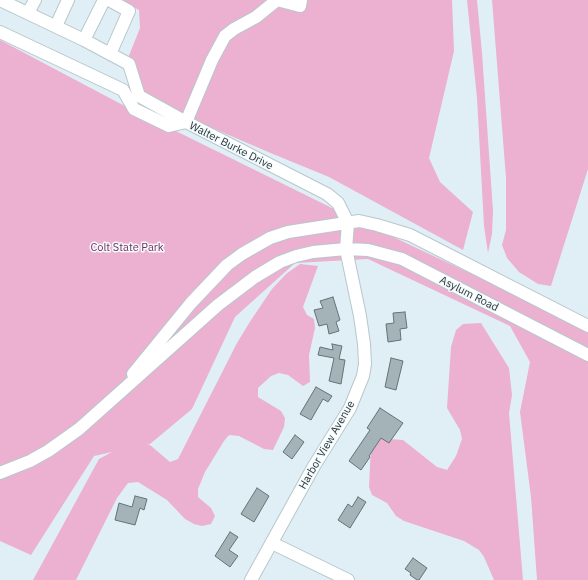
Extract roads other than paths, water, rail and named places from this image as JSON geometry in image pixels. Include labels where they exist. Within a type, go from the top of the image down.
[{"type":"street","points":[[1,0],[56,26],[129,64],[139,96],[186,122],[212,60],[226,36],[234,29],[256,17],[277,0],[300,6],[301,0]]},
{"type":"street","points":[[28,14],[35,0]]},
{"type":"street","points":[[56,26],[68,0]]},
{"type":"street","points":[[84,40],[104,0]]},
{"type":"street","points":[[109,0],[129,11],[110,54]]},
{"type":"street","name":"Walter Burke Drive","points":[[0,32],[123,90],[134,109],[169,126],[186,122],[328,194],[338,203],[348,223]]},
{"type":"street","points":[[104,406],[126,382],[190,303],[227,265],[242,254],[270,238],[288,232],[359,222],[377,225],[410,236],[588,326]]},
{"type":"street","name":"Harbor View Avenue","points":[[251,580],[311,472],[350,408],[363,376],[365,364],[364,344],[360,316],[346,249],[348,223]]},
{"type":"street","points":[[0,473],[30,460],[56,446],[79,429],[218,305],[255,277],[280,262],[296,256],[321,251],[346,249]]},
{"type":"street","name":"Asylum Road","points":[[346,249],[373,251],[402,260],[588,355]]},
{"type":"street","points":[[272,543],[348,580]]},
{"type":"park label","name":"Colt State Park","points":[[127,248]]}]
